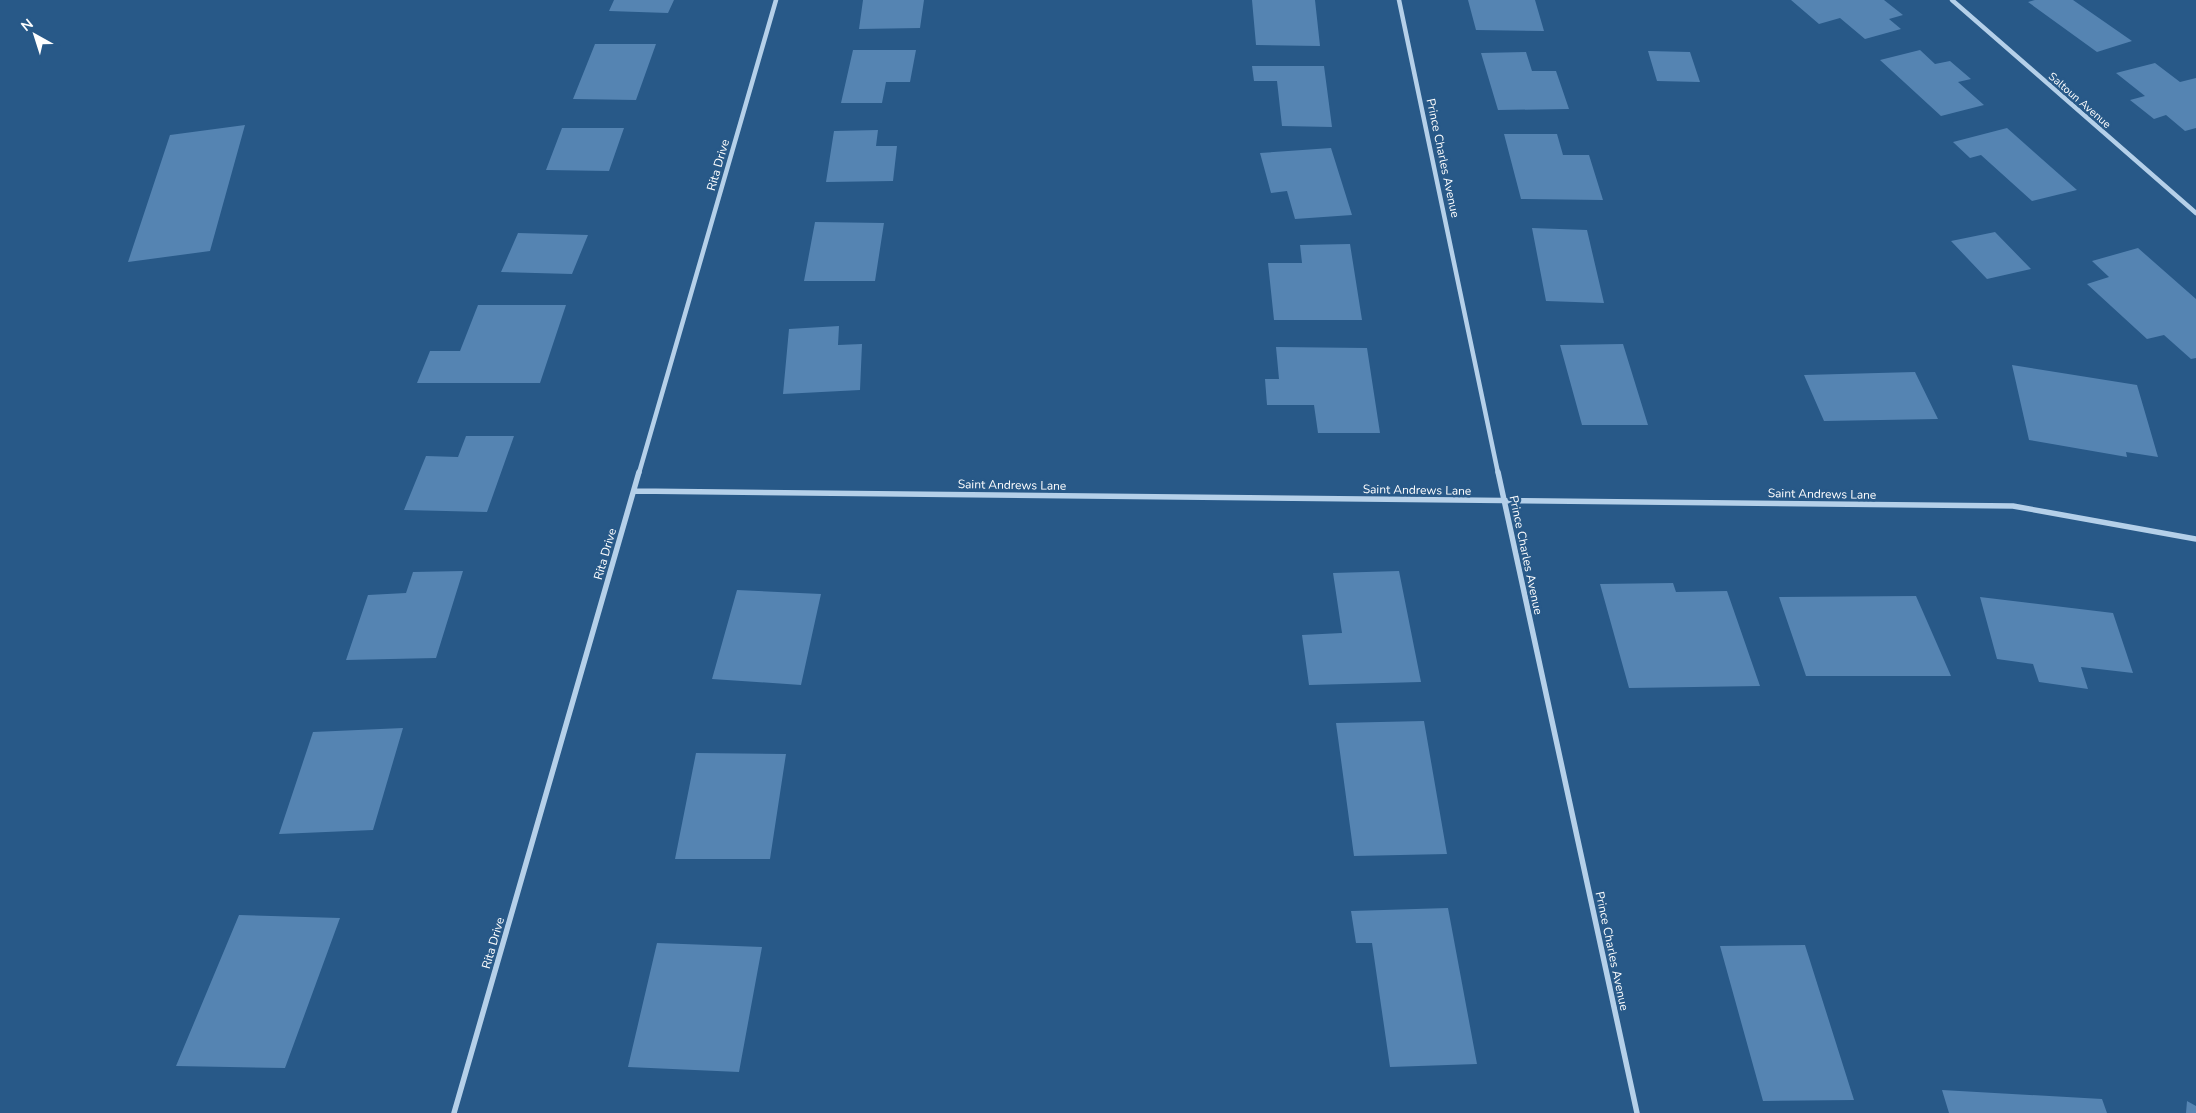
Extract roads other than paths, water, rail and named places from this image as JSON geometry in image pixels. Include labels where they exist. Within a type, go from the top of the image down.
[{"type":"street","name":"Rita Drive","points":[[454,1113],[776,0]]},
{"type":"street","name":"Prince Charles Avenue","points":[[1399,0],[1504,500],[1637,1113]]},
{"type":"street","name":"Saltoun Avenue","points":[[1952,0],[2196,213]]},
{"type":"street","name":"Saint Andrews Lane","points":[[634,491],[2013,506],[2196,539]]}]
